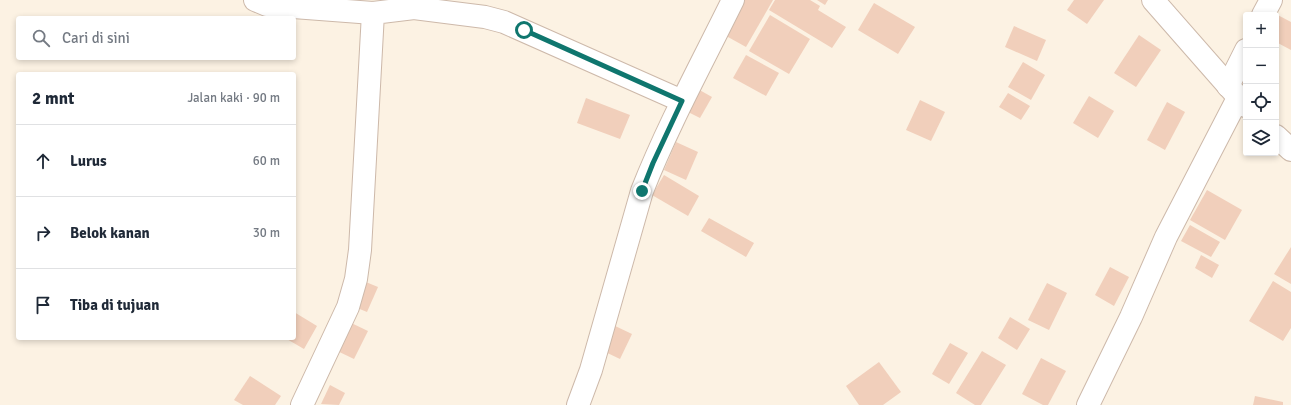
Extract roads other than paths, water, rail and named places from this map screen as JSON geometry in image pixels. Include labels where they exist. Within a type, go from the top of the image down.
[{"type":"street","points":[[255,0],[267,4],[373,13],[414,8],[485,17],[504,22],[682,101]]},
{"type":"street","points":[[578,405],[591,370],[642,191],[653,163],[682,101],[733,0]]},
{"type":"street","points":[[1153,0],[1237,97]]},
{"type":"street","points":[[1265,12],[1271,0]]},
{"type":"street","points":[[302,405],[348,307],[356,279],[360,250],[373,13]]},
{"type":"street","points":[[1088,405],[1131,317],[1166,238],[1237,97],[1243,66]]},
{"type":"street","points":[[1279,139],[1291,150]]}]
